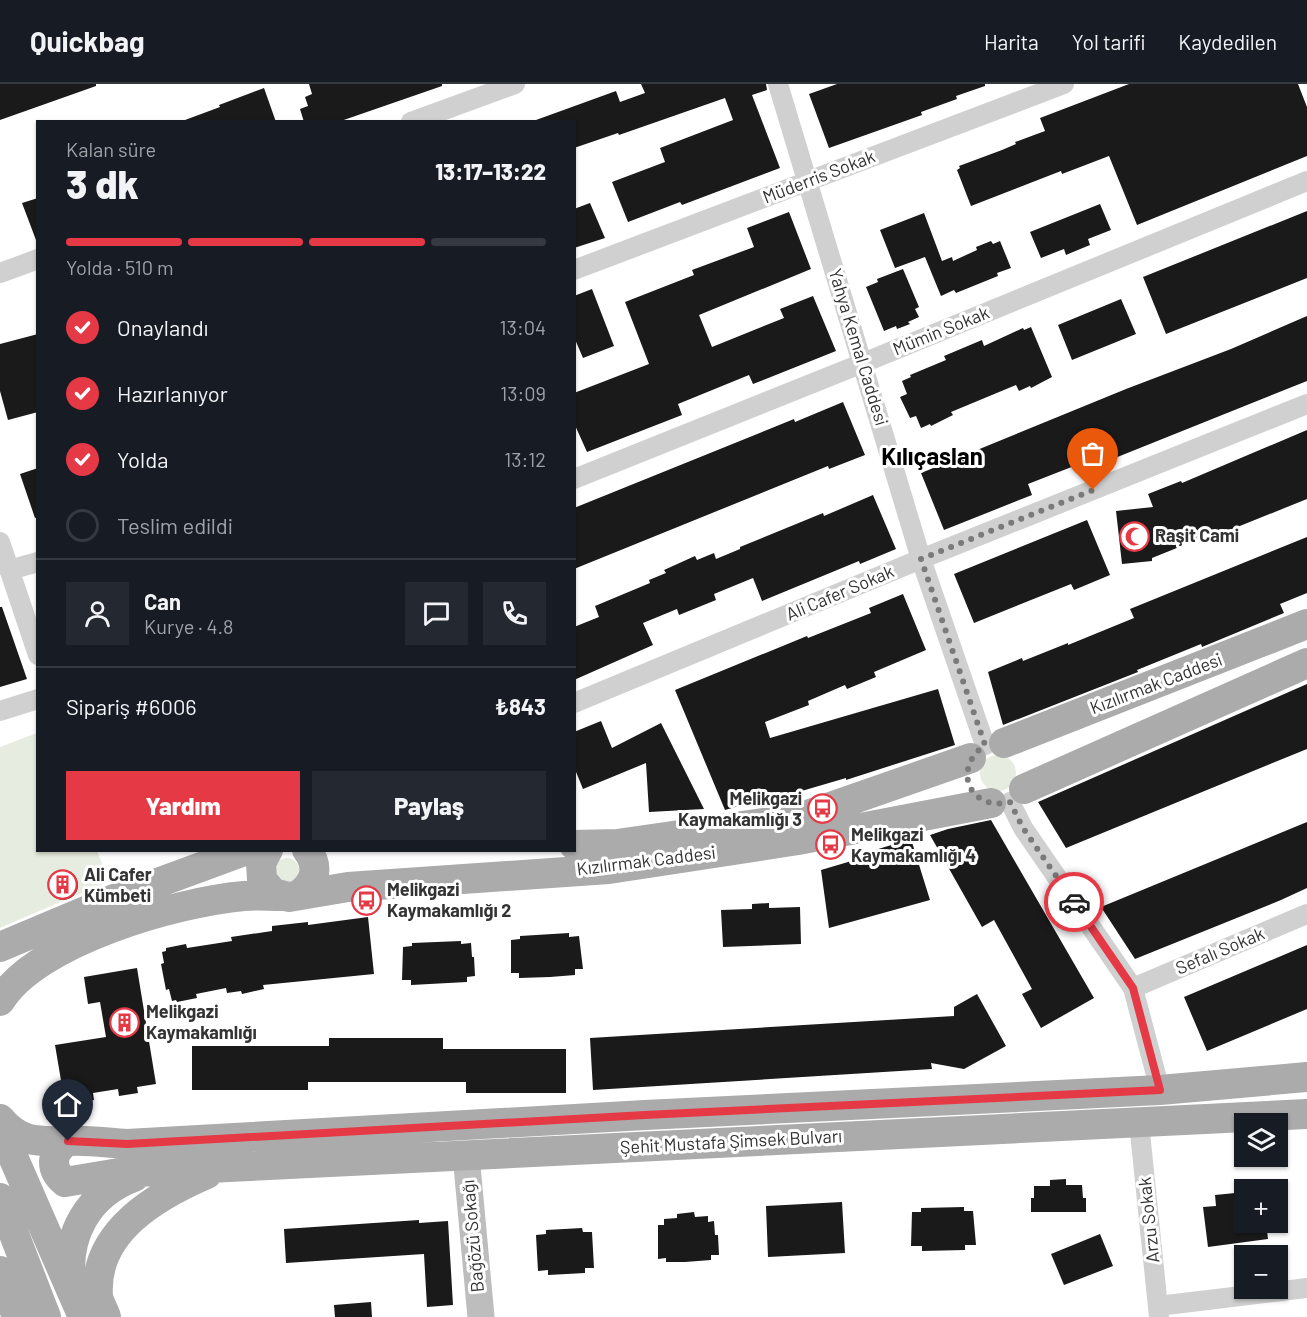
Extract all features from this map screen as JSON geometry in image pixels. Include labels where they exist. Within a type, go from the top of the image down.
[{"type":"main road","name":"Kızılırmak Caddesi","points":[[576,845],[617,844],[799,818],[987,749],[1307,624]]},
{"type":"main road","name":"Kızılırmak Caddesi","points":[[0,1001],[10,987],[52,955],[111,929],[174,909],[209,901],[245,896],[289,896],[348,887],[609,869],[798,840],[1008,798],[1307,663]]},
{"type":"main road","points":[[987,749],[1020,753],[1026,761],[1028,780],[1008,798],[975,794],[969,786],[967,767],[987,749]]},
{"type":"main road","points":[[0,947],[114,899],[240,852]]},
{"type":"main road","points":[[267,852],[261,863],[262,880],[273,893],[289,896],[311,884],[314,876],[313,859],[308,852]]},
{"type":"main road","name":"Şehit Mustafa Şimsek Bulvarı","points":[[0,1119],[26,1138],[47,1143],[68,1141],[127,1144],[1160,1090],[1307,1077]]},
{"type":"main road","name":"Şehit Mustafa Şimsek Bulvarı","points":[[156,1171],[1307,1114]]},
{"type":"main road","points":[[0,1127],[71,1309]]},
{"type":"main road","points":[[0,1134],[71,1309]]},
{"type":"main road","points":[[68,1141],[58,1149],[54,1162],[59,1177],[66,1182],[119,1173],[156,1171]]},
{"type":"main road","points":[[106,1317],[98,1298],[99,1282],[107,1254],[124,1227],[155,1199],[187,1183],[228,1167]]},
{"type":"main road","points":[[71,1309],[71,1255],[77,1231],[86,1212],[110,1187],[132,1177],[156,1171]]},
{"type":"main road","points":[[0,1198],[46,1317]]},
{"type":"main road","points":[[0,1270],[17,1317]]},
{"type":"street","points":[[416,120],[515,84]]},
{"type":"street","name":"Yahya Kemal Caddesi","points":[[778,84],[921,559],[987,749]]},
{"type":"street","name":"Müderris Sokak","points":[[576,269],[1064,84]]},
{"type":"street","name":"Mümin Sokak","points":[[576,478],[1307,181]]},
{"type":"street","points":[[0,273],[36,260]]},
{"type":"street","name":"Ali Cafer Sokak","points":[[576,702],[921,559],[1307,404]]},
{"type":"street","points":[[0,542],[36,649]]},
{"type":"street","points":[[9,570],[36,563]]},
{"type":"street","points":[[0,711],[36,700]]},
{"type":"street","points":[[1008,798],[1023,828],[1133,988],[1160,1090]]},
{"type":"street","name":"Sefalı Sokak","points":[[1133,988],[1307,914]]},
{"type":"street","name":"Arzu Sokak","points":[[1139,1123],[1159,1312]]},
{"type":"street","name":"Bağözü Sokağı","points":[[466,1155],[481,1317]]},
{"type":"street","points":[[1159,1312],[1307,1288]]},
{"type":"shaded area","points":[[36,733],[36,852],[97,852],[109,881],[0,928],[0,747]]},
{"type":"shaded area","points":[[998,755],[1011,760],[1016,773],[1011,786],[998,791],[985,786],[980,773],[985,760]]},
{"type":"shaded area","points":[[287,858],[292,859],[298,865],[298,875],[292,881],[287,882],[282,881],[276,875],[275,870],[276,865],[282,859]]},
{"type":"building","points":[[0,84],[96,84],[96,86],[0,120]]},
{"type":"building","points":[[309,84],[442,84],[442,86],[344,120],[303,120],[300,109],[308,106],[305,97],[312,94]]},
{"type":"building","points":[[641,84],[766,84],[767,90],[752,95],[780,168],[682,205],[680,202],[628,222],[612,182],[665,162],[660,148],[733,120],[725,98],[619,135],[618,133],[576,147],[576,120],[536,120],[616,91],[620,102],[645,93]]},
{"type":"building","points":[[837,84],[985,84],[985,86],[921,112],[922,115],[829,148],[809,94]]},
{"type":"building","points":[[1129,84],[1298,84],[1307,107],[1307,156],[1137,225],[1109,156],[1062,174],[1061,171],[971,206],[957,170],[959,166],[1045,131],[1040,118]]},
{"type":"building","points":[[264,88],[275,120],[185,120],[220,107],[219,105]]},
{"type":"building","points":[[36,199],[36,240],[22,203]]},
{"type":"building","points":[[590,203],[605,238],[576,247],[576,208]]},
{"type":"building","points":[[1100,204],[1111,230],[1088,239],[1090,245],[1066,255],[1064,249],[1041,258],[1030,232]]},
{"type":"building","points":[[1307,211],[1307,278],[1166,334],[1143,277]]},
{"type":"building","points":[[789,212],[811,269],[699,315],[712,347],[784,318],[780,309],[813,296],[836,351],[753,384],[749,375],[678,404],[682,415],[587,452],[576,427],[576,392],[649,364],[625,302],[694,275],[692,270],[754,247],[747,228]]},
{"type":"building","points":[[924,213],[942,261],[952,257],[953,261],[977,250],[976,247],[991,241],[993,244],[1000,241],[1011,268],[997,273],[998,276],[956,293],[954,290],[941,296],[925,257],[895,268],[880,230]]},
{"type":"building","points":[[903,269],[919,307],[915,309],[919,317],[908,322],[910,324],[884,331],[866,287],[878,282],[877,279]]},
{"type":"building","points":[[592,289],[614,346],[583,358],[576,342],[576,295]]},
{"type":"building","points":[[1121,299],[1136,334],[1072,360],[1058,325]]},
{"type":"building","points":[[1307,316],[1307,381],[1095,466],[1092,459],[1028,484],[1032,495],[944,530],[921,473],[1126,389],[1231,349]]},
{"type":"building","points":[[1031,327],[1052,377],[1031,388],[1030,386],[1019,391],[1016,385],[951,412],[953,415],[931,426],[930,424],[921,428],[916,416],[910,418],[900,397],[907,394],[902,381],[911,377],[910,375],[946,360],[944,356],[982,340],[984,346],[1023,328],[1024,330]]},
{"type":"building","points":[[36,335],[36,413],[8,420],[0,391],[0,344]]},
{"type":"building","points":[[843,402],[865,455],[829,469],[828,466],[576,568],[576,507],[794,419],[795,422]]},
{"type":"building","points":[[1307,430],[1307,499],[1220,534],[1219,531],[1152,558],[1152,561],[1122,564],[1116,511],[1153,507],[1148,494],[1181,481],[1182,483]]},
{"type":"building","points":[[36,469],[36,518],[35,518],[20,474]]},
{"type":"building","points":[[873,495],[896,549],[860,564],[859,561],[762,601],[753,578],[714,594],[716,600],[679,615],[677,609],[643,623],[653,645],[576,679],[576,626],[599,617],[595,606],[650,583],[649,580],[666,573],[664,570],[695,556],[697,560],[714,553],[716,559],[823,513],[824,516]]},
{"type":"building","points":[[1087,520],[1110,575],[1074,590],[1071,584],[974,623],[954,574]]},
{"type":"building","points":[[1307,537],[1307,593],[1280,604],[1284,613],[1202,647],[1201,644],[1137,670],[1138,672],[1003,725],[988,672],[1022,658],[1023,661],[1068,643],[1068,645],[1134,618],[1130,609]]},
{"type":"building","points":[[903,594],[926,650],[874,672],[876,677],[847,689],[845,685],[808,701],[809,705],[765,722],[770,738],[938,689],[955,745],[846,780],[846,778],[788,795],[787,792],[725,810],[675,690],[807,636],[808,638],[871,613],[869,608]]},
{"type":"building","points":[[0,607],[2,607],[27,679],[0,687]]},
{"type":"building","points":[[1307,684],[1307,749],[1066,848],[1038,802]]},
{"type":"building","points":[[601,721],[612,748],[661,723],[704,809],[649,812],[646,763],[583,789],[576,772],[576,731]]},
{"type":"building","points":[[991,820],[1094,998],[1041,1028],[1022,994],[1032,989],[994,920],[982,927],[930,835]]},
{"type":"building","points":[[1307,822],[1307,888],[1281,900],[1135,959],[1101,907]]},
{"type":"building","points":[[911,839],[930,900],[829,928],[821,870],[875,854],[875,850]]},
{"type":"building","name":"Ali Cafer Kümbeti","points":[[63,870],[74,874],[78,885],[74,896],[63,900],[52,896],[48,885],[52,874]]},
{"type":"building","points":[[769,903],[769,908],[800,907],[801,944],[723,947],[721,910],[752,909],[752,904]]},
{"type":"building","points":[[368,917],[374,974],[263,985],[264,989],[242,994],[241,991],[227,993],[226,988],[196,994],[197,998],[177,1002],[172,1001],[169,989],[166,990],[161,964],[164,963],[162,952],[166,951],[166,948],[186,944],[187,948],[232,941],[231,937],[272,931],[272,926],[308,922],[308,925]]},
{"type":"building","points":[[569,933],[569,937],[579,936],[583,969],[575,969],[575,975],[519,978],[519,973],[511,973],[511,940],[520,939],[520,936]]},
{"type":"building","points":[[461,941],[461,944],[471,943],[472,957],[474,957],[475,976],[467,977],[467,982],[411,985],[411,980],[402,980],[403,947],[412,946],[412,943]]},
{"type":"building","points":[[1307,945],[1307,1009],[1207,1051],[1184,997]]},
{"type":"building","name":"Melikgazi Kaymakamlığı","points":[[137,968],[156,1084],[137,1087],[138,1093],[119,1096],[118,1089],[93,1093],[94,1100],[74,1103],[72,1096],[64,1098],[55,1045],[106,1037],[100,1002],[88,1004],[84,977]]},
{"type":"building","points":[[977,994],[1006,1046],[964,1069],[931,1063],[932,1069],[593,1090],[590,1038],[954,1016],[954,1007]]},
{"type":"building","points":[[329,1038],[443,1038],[443,1049],[566,1049],[566,1093],[466,1093],[466,1082],[308,1082],[308,1090],[192,1090],[192,1046],[329,1046]]},
{"type":"building","points":[[1066,1179],[1066,1185],[1082,1185],[1083,1198],[1086,1198],[1086,1212],[1031,1212],[1034,1186],[1050,1186],[1050,1180]]},
{"type":"building","points":[[1234,1193],[1234,1233],[1267,1233],[1268,1239],[1208,1247],[1203,1207],[1216,1206],[1215,1195]]},
{"type":"building","points":[[842,1202],[845,1253],[768,1257],[766,1206]]},
{"type":"building","points":[[964,1207],[964,1211],[973,1211],[976,1245],[965,1245],[965,1250],[922,1251],[922,1246],[911,1246],[912,1212],[921,1212],[921,1208]]},
{"type":"building","points":[[694,1212],[695,1217],[708,1216],[708,1222],[714,1221],[715,1235],[718,1235],[719,1255],[711,1255],[711,1260],[685,1262],[666,1262],[666,1258],[658,1259],[658,1225],[664,1225],[664,1219],[677,1218],[677,1214]]},
{"type":"building","points":[[419,1220],[419,1223],[448,1221],[453,1305],[427,1307],[424,1254],[286,1263],[284,1229]]},
{"type":"building","points":[[582,1228],[583,1232],[592,1232],[594,1268],[585,1268],[585,1273],[548,1275],[548,1270],[538,1271],[536,1235],[546,1234],[546,1230]]},
{"type":"building","points":[[1100,1234],[1113,1266],[1064,1285],[1051,1254]]},
{"type":"building","points":[[371,1302],[372,1317],[335,1317],[334,1305]]},
{"type":"way so far","points":[[1074,902],[1023,828],[1010,802],[991,804],[982,800],[969,786],[967,767],[971,758],[985,745],[921,559],[1093,490]]},
{"type":"place","name":"Raşit Cami","points":[[1134,536]]},
{"type":"place","name":"Melikgazi Kaymakamlığı 3","points":[[823,809]]},
{"type":"place","name":"Melikgazi Kaymakamlığı 4","points":[[830,845]]},
{"type":"place","name":"Ali Cafer Kümbeti","points":[[63,885]]},
{"type":"place","name":"Melikgazi Kaymakamlığı 2","points":[[366,900]]},
{"type":"place","name":"Melikgazi Kaymakamlığı","points":[[125,1022]]},
{"type":"district","name":"Kılıçaslan","points":[[932,457]]},
{"type":"route","points":[[68,1141],[127,1144],[645,1115],[1160,1090],[1133,988],[1074,902]]}]
